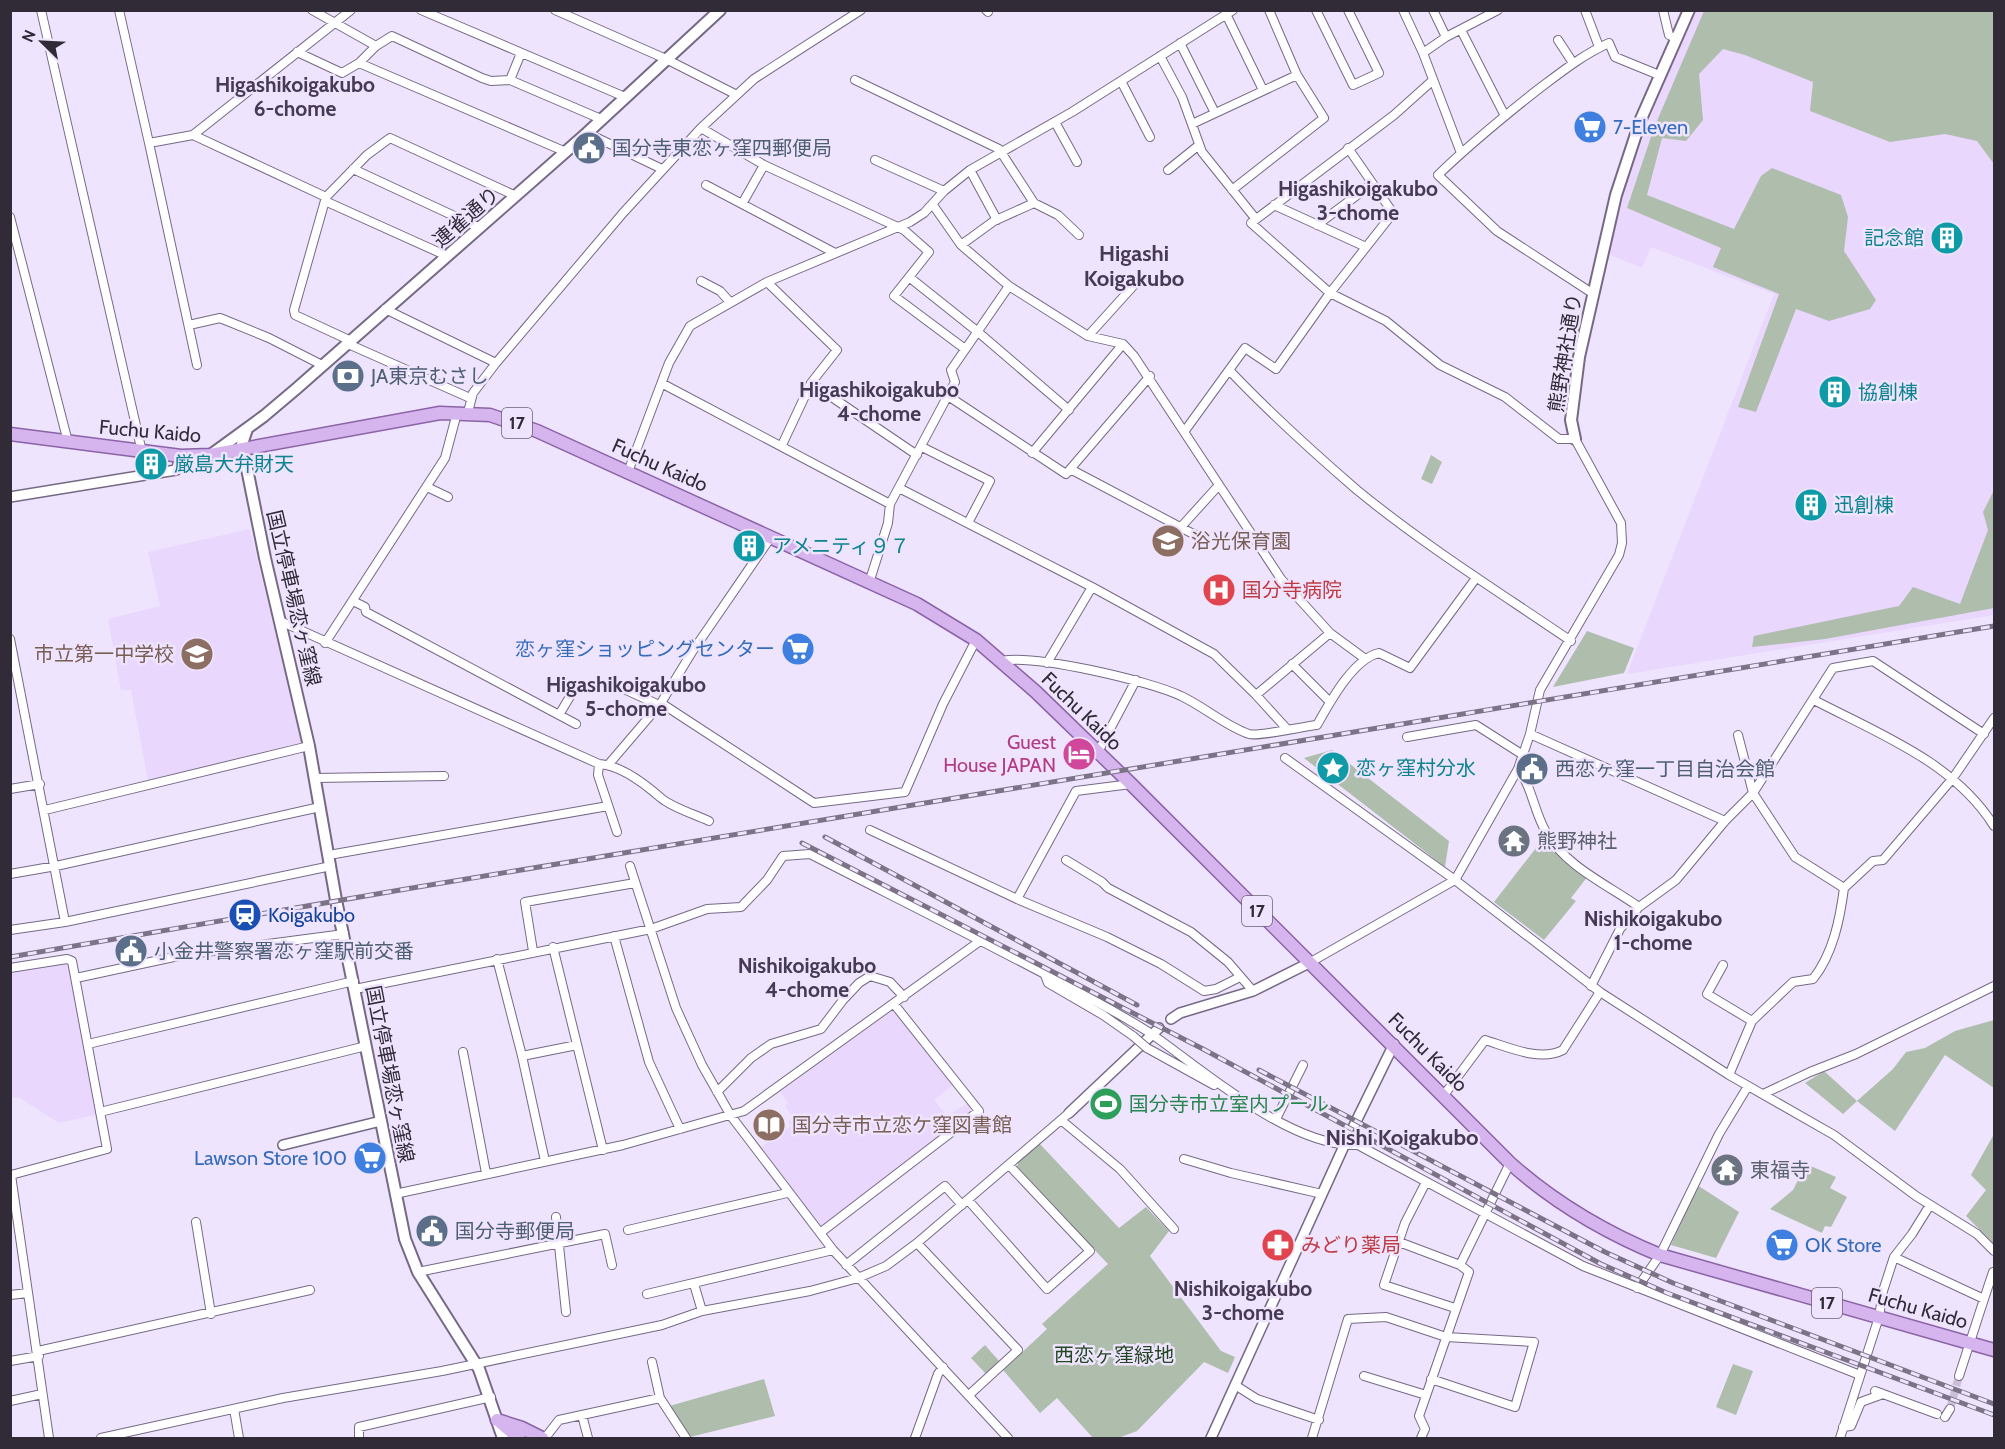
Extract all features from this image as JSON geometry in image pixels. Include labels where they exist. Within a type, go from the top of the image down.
[{"type":"main road","name":"熊野神社通り","points":[[1575,439],[1571,420],[1575,381],[1618,188],[1659,75],[1689,10]]},
{"type":"main road","name":"連雀通り","points":[[210,455],[247,429],[566,153],[719,11]]},
{"type":"main road","name":"Fuchu Kaido","points":[[10,434],[182,456],[243,451],[346,429],[463,412],[512,421],[917,604],[976,640],[1002,661],[1131,784],[1309,963],[1394,1044],[1510,1163],[1573,1213],[1621,1239],[1660,1255],[1995,1350]]},
{"type":"main road","points":[[243,451],[243,437],[247,429]]},
{"type":"main road","name":"国立停車場恋ヶ窪線","points":[[243,451],[309,746],[405,1239],[418,1272],[475,1363],[490,1397],[503,1438]]},
{"type":"main road","points":[[497,1420],[519,1438]]},
{"type":"main road","points":[[497,1420],[543,1438]]},
{"type":"street","points":[[40,10],[142,452]]},
{"type":"street","points":[[119,10],[198,365]]},
{"type":"street","points":[[312,10],[375,46]]},
{"type":"street","points":[[149,143],[193,135],[351,10]]},
{"type":"street","points":[[421,10],[626,97]]},
{"type":"street","points":[[555,10],[666,59],[735,94]]},
{"type":"street","points":[[844,10],[853,15]]},
{"type":"street","points":[[325,643],[446,458],[470,398],[496,363],[662,169],[735,94],[861,10]]},
{"type":"street","points":[[1232,190],[1324,118],[1297,75],[1269,10]]},
{"type":"street","points":[[1316,10],[1353,85],[1378,74],[1348,10]]},
{"type":"street","points":[[1402,10],[1423,53],[1461,153]]},
{"type":"street","points":[[1433,10],[1446,37]]},
{"type":"street","points":[[1423,53],[1446,37],[1497,10]]},
{"type":"street","points":[[1585,10],[1599,47]]},
{"type":"street","points":[[1663,10],[1669,34],[1676,39]]},
{"type":"street","points":[[628,472],[669,363],[690,326],[729,301],[767,282],[910,222],[933,205],[944,191],[970,170],[1055,122],[1230,12],[1263,90]]},
{"type":"street","points":[[1461,30],[1505,116]]},
{"type":"street","points":[[297,52],[342,73],[359,63],[375,46],[392,36],[491,81],[510,80],[602,119]]},
{"type":"street","points":[[1558,40],[1573,63]]},
{"type":"street","points":[[1180,43],[1215,113]]},
{"type":"street","points":[[1593,293],[1497,231],[1438,176],[1505,116],[1573,63],[1599,47],[1609,43],[1615,57],[1659,75]]},
{"type":"street","points":[[510,80],[521,53]]},
{"type":"street","points":[[1160,56],[1182,97],[1199,145],[1255,218]]},
{"type":"street","points":[[359,63],[566,153]]},
{"type":"street","points":[[1192,124],[1297,75]]},
{"type":"street","points":[[855,80],[999,149],[1034,203],[1058,215],[1079,235]]},
{"type":"street","points":[[1121,81],[1150,137]]},
{"type":"street","points":[[1432,81],[1394,115],[1255,218],[1251,224],[1330,293],[1386,321],[1440,365],[1505,397],[1559,439],[1575,439]]},
{"type":"street","points":[[1055,122],[1077,162]]},
{"type":"street","points":[[701,129],[764,165],[897,227],[929,252],[894,296],[965,349]]},
{"type":"street","points":[[587,133],[662,169]]},
{"type":"street","points":[[193,135],[447,256]]},
{"type":"street","points":[[470,398],[295,315],[294,310],[326,199],[353,169],[390,138],[516,196]]},
{"type":"street","points":[[1168,170],[1199,145]]},
{"type":"street","points":[[1184,432],[1245,348],[1276,369],[1330,293],[1393,213],[1348,148]]},
{"type":"street","points":[[875,160],[944,191]]},
{"type":"street","points":[[742,204],[764,165]]},
{"type":"street","points":[[353,169],[480,228]]},
{"type":"street","points":[[970,170],[998,220]]},
{"type":"street","points":[[1317,225],[1372,184]]},
{"type":"street","points":[[706,185],[835,253]]},
{"type":"street","points":[[961,245],[998,220],[1034,203]]},
{"type":"street","points":[[933,205],[961,245],[1009,286],[1088,336],[1123,344],[1150,376],[1281,579],[1330,633],[1364,658]]},
{"type":"street","points":[[1275,205],[1366,247]]},
{"type":"street","points":[[10,217],[68,442]]},
{"type":"street","points":[[909,277],[978,332],[1068,410]]},
{"type":"street","points":[[701,281],[720,291],[729,301]]},
{"type":"street","points":[[767,282],[837,350],[811,383],[782,445]]},
{"type":"street","points":[[1088,336],[1135,284]]},
{"type":"street","points":[[869,583],[888,523],[890,504],[955,382],[951,370],[1009,286]]},
{"type":"street","points":[[385,309],[496,363]]},
{"type":"street","points":[[189,325],[220,318],[269,338],[322,365]]},
{"type":"street","points":[[1032,453],[1123,344]]},
{"type":"street","points":[[1230,371],[1277,420],[1359,491],[1476,578],[1570,641]]},
{"type":"street","points":[[948,396],[1066,474],[1072,470],[1150,376]]},
{"type":"street","points":[[811,383],[917,455]]},
{"type":"street","points":[[663,384],[890,504]]},
{"type":"street","name":"熊野神社通り","points":[[1455,880],[1518,769],[1530,734],[1537,697],[1619,555],[1623,532],[1621,523],[1575,439]]},
{"type":"street","points":[[922,447],[990,481],[968,523]]},
{"type":"street","points":[[10,497],[177,470],[182,456]]},
{"type":"street","points":[[1072,470],[1199,537]]},
{"type":"street","points":[[1181,528],[1219,485]]},
{"type":"street","points":[[427,487],[448,497]]},
{"type":"street","points":[[899,488],[1092,587],[1214,654],[1287,729]]},
{"type":"street","points":[[608,765],[660,704],[692,652],[771,537]]},
{"type":"street","points":[[1002,661],[1015,658],[1136,680],[1184,697],[1251,735],[1317,724],[1330,702],[1364,658],[1379,653],[1410,669],[1476,578]]},
{"type":"street","points":[[1047,663],[1092,587]]},
{"type":"street","points":[[353,600],[365,608],[366,612],[576,724]]},
{"type":"street","points":[[280,621],[599,764],[608,765],[656,790],[662,798],[709,822]]},
{"type":"street","points":[[1256,695],[1330,633]]},
{"type":"street","points":[[10,639],[56,866],[65,922]]},
{"type":"street","points":[[613,684],[660,704],[814,803],[905,792],[943,704],[976,640]]},
{"type":"street","points":[[1591,986],[1620,929],[1639,906],[1676,880],[1725,821],[1753,793],[1833,668],[1873,661],[1984,734]]},
{"type":"street","points":[[1292,664],[1330,702]]},
{"type":"street","points":[[1098,753],[1136,680]]},
{"type":"street","points":[[560,715],[572,693]]},
{"type":"street","points":[[1814,700],[1917,754],[1953,778],[1980,803],[1995,826]]},
{"type":"street","points":[[1729,1075],[1752,1021],[1793,982],[1813,979],[1820,971],[1832,944],[1841,912],[1844,888],[1873,861],[1883,860],[1953,778],[1995,718]]},
{"type":"street","points":[[1407,737],[1476,725],[1523,755]]},
{"type":"street","points":[[1530,734],[1725,821]]},
{"type":"street","points":[[1738,735],[1753,793],[1795,857],[1844,888]]},
{"type":"street","points":[[45,810],[309,746]]},
{"type":"street","points":[[1285,758],[1455,880],[1600,993],[1729,1075],[1834,1135],[1930,1205],[1977,1234],[1995,1251]]},
{"type":"street","points":[[599,764],[598,775],[617,832]]},
{"type":"street","points":[[1518,769],[1524,776],[1538,818],[1556,847],[1567,858],[1639,906]]},
{"type":"street","points":[[315,778],[444,776]]},
{"type":"street","points":[[10,789],[40,784]]},
{"type":"street","points":[[1017,899],[1076,791],[1131,784]]},
{"type":"street","points":[[10,930],[65,922],[330,861],[608,806]]},
{"type":"street","points":[[10,874],[56,866],[320,807]]},
{"type":"street","points":[[870,831],[1017,899],[1107,937],[1161,964],[1204,991],[1216,989],[1240,976]]},
{"type":"street","points":[[88,1044],[354,985],[651,929],[707,909],[741,907],[767,880],[783,856],[810,854],[1155,1031],[1226,1090]]},
{"type":"street","points":[[1066,860],[1108,888],[1191,932],[1228,962],[1253,991]]},
{"type":"street","points":[[630,866],[676,1008],[731,1116],[787,1193],[833,1250],[1008,1438]]},
{"type":"street","points":[[1171,1019],[1180,1013],[1253,991],[1309,963],[1455,880]]},
{"type":"street","points":[[533,951],[525,902],[635,883]]},
{"type":"street","points":[[76,978],[183,955],[345,934]]},
{"type":"street","points":[[614,936],[649,1062],[680,1129]]},
{"type":"street","points":[[395,1194],[603,1149],[744,1112],[980,941]]},
{"type":"street","points":[[553,947],[603,1149]]},
{"type":"street","points":[[497,958],[545,1161]]},
{"type":"street","points":[[10,968],[67,959],[72,961],[107,1149],[11,1175],[49,1438]]},
{"type":"street","points":[[1723,965],[1707,994],[1752,1021]]},
{"type":"street","points":[[1045,975],[1048,983],[1102,1014],[1147,1048],[1192,1075],[1226,1090],[1276,1119],[1332,1144],[1358,1145],[1582,1266],[1860,1375]]},
{"type":"street","points":[[717,1092],[751,1058],[771,1044],[821,1029],[843,1000],[859,983],[870,976],[890,982],[904,997]]},
{"type":"street","points":[[1763,1094],[1856,1054],[1995,986]]},
{"type":"street","points":[[1444,1095],[1485,1040],[1534,1053],[1556,1054],[1563,1050],[1600,993]]},
{"type":"street","points":[[820,1233],[979,1111],[894,1004]]},
{"type":"street","points":[[101,1438],[234,1409],[662,1325],[702,1311],[810,1291],[858,1278],[886,1266],[917,1243],[1069,1113],[1155,1031]]},
{"type":"street","points":[[1211,1438],[1344,1146],[1394,1044]]},
{"type":"street","points":[[522,1056],[577,1045]]},
{"type":"street","points":[[100,1112],[366,1046]]},
{"type":"street","points":[[463,1052],[486,1173]]},
{"type":"street","points":[[1276,1119],[1303,1065]]},
{"type":"street","points":[[1637,1288],[1660,1255],[1719,1134],[1748,1086]]},
{"type":"street","points":[[1061,1120],[1120,1169],[1174,1229]]},
{"type":"street","points":[[283,1145],[381,1121]]},
{"type":"street","points":[[1184,1159],[1231,1173],[1322,1194]]},
{"type":"street","points":[[1460,1265],[1510,1163]]},
{"type":"street","points":[[846,1265],[945,1186],[965,1202],[1047,1289],[1090,1251],[1010,1165]]},
{"type":"street","points":[[1426,1182],[1405,1223],[1384,1285],[1455,1308]]},
{"type":"street","points":[[628,1230],[787,1193]]},
{"type":"street","points":[[1840,1438],[1879,1317],[1883,1291],[1894,1257],[1930,1205]]},
{"type":"street","points":[[556,1217],[566,1312]]},
{"type":"street","points":[[196,1222],[211,1314]]},
{"type":"street","points":[[418,1272],[558,1246],[605,1234],[612,1265]]},
{"type":"street","points":[[1399,1242],[1460,1265],[1468,1272],[1419,1416],[1425,1429],[1421,1438]]},
{"type":"street","points":[[917,1243],[1018,1350],[969,1395]]},
{"type":"street","points":[[647,1294],[833,1250]]},
{"type":"street","points":[[1894,1257],[1984,1299]]},
{"type":"street","points":[[1959,1376],[1993,1272]]},
{"type":"street","points":[[694,1284],[702,1311]]},
{"type":"street","points":[[10,1361],[310,1290]]},
{"type":"street","points":[[10,1295],[28,1293]]},
{"type":"street","points":[[1312,1438],[1348,1319],[1386,1317],[1446,1337],[1534,1342],[1515,1407],[1431,1379]]},
{"type":"street","points":[[652,1362],[660,1398],[686,1438]]},
{"type":"street","points":[[915,1438],[938,1374],[943,1367]]},
{"type":"street","points":[[1364,1376],[1426,1395]]},
{"type":"street","points":[[1235,1385],[1257,1399],[1319,1420]]},
{"type":"street","points":[[1844,1427],[1851,1426],[1861,1402],[1879,1392],[1937,1414]]},
{"type":"street","points":[[10,1401],[42,1394]]},
{"type":"street","points":[[359,1438],[359,1427],[490,1397]]},
{"type":"street","points":[[543,1438],[559,1420],[660,1398]]},
{"type":"street","points":[[234,1409],[239,1438]]},
{"type":"street","points":[[1945,1418],[1950,1409]]},
{"type":"street","points":[[582,1415],[588,1438]]},
{"type":"shaded area","points":[[1697,11],[1994,11],[1994,615],[1627,674],[1774,294],[1651,247],[1642,268],[1608,254],[1627,182],[1662,86]]},
{"type":"shaded area","name":"市立第一中学校","points":[[250,529],[301,742],[148,781],[131,690],[121,690],[108,619],[160,606],[148,552]]},
{"type":"shaded area","points":[[67,963],[70,965],[97,1108],[95,1115],[59,1123],[20,1098],[11,1097],[11,973]]},
{"type":"shaded area","points":[[892,1011],[896,1012],[953,1085],[934,1100],[947,1116],[968,1103],[972,1114],[821,1227],[760,1148],[791,1126],[788,1122],[793,1117],[785,1106],[788,1103],[780,1092]]},
{"type":"green space","points":[[1704,11],[1994,11],[1994,164],[1977,141],[1945,134],[1890,142],[1810,111],[1813,82],[1745,55],[1723,49],[1699,74],[1703,120],[1686,141],[1662,138],[1647,195],[1734,229],[1761,176],[1772,168],[1841,195],[1848,217],[1844,251],[1876,300],[1870,309],[1829,321],[1796,309],[1756,412],[1738,407],[1779,294],[1713,267],[1721,248],[1627,208],[1654,128]]},
{"type":"green space","points":[[1431,455],[1442,462],[1432,484],[1421,479]]},
{"type":"green space","points":[[1994,490],[1994,608],[1825,639],[1752,647],[1754,636],[1899,606],[1913,587],[1960,604],[1988,530],[1983,512]]},
{"type":"green space","points":[[1587,631],[1634,648],[1624,673],[1553,687]]},
{"type":"green space","points":[[1332,750],[1449,841],[1445,867],[1304,758]]},
{"type":"green space","points":[[1543,839],[1588,876],[1571,898],[1576,901],[1544,940],[1494,902]]},
{"type":"green space","points":[[1994,1020],[1994,1088],[1945,1055],[1895,1131],[1857,1101],[1893,1069],[1906,1052],[1925,1048],[1955,1031]]},
{"type":"green space","points":[[1824,1071],[1857,1101],[1843,1114],[1805,1083]]},
{"type":"green space","points":[[1994,1134],[1994,1244],[1966,1216],[1986,1190],[1971,1175]]},
{"type":"green space","name":"西恋ヶ窪緑地","points":[[1039,1143],[1119,1228],[1146,1207],[1169,1231],[1150,1256],[1221,1351],[1235,1357],[1228,1373],[1204,1362],[1137,1431],[1118,1438],[1093,1438],[1057,1398],[1040,1413],[1003,1370],[1047,1329],[1042,1324],[1108,1264],[1016,1168],[1019,1162]]},
{"type":"green space","points":[[1806,1164],[1836,1177],[1830,1188],[1847,1197],[1831,1227],[1825,1226],[1822,1233],[1770,1209],[1793,1190]]},
{"type":"green space","points":[[1697,1185],[1739,1212],[1716,1258],[1671,1245]]},
{"type":"green space","points":[[985,1345],[999,1361],[986,1374],[971,1358]]},
{"type":"green space","points":[[1733,1364],[1753,1371],[1736,1415],[1716,1407]]},
{"type":"green space","points":[[764,1379],[775,1416],[686,1438],[666,1407]]},
{"type":"tunnel","points":[[1950,1409],[1959,1376]]},
{"type":"railway","points":[[10,957],[406,889],[1994,626]]},
{"type":"railway","points":[[825,837],[1137,1005]]},
{"type":"railway","points":[[802,843],[1203,1049],[1601,1264],[1667,1293],[1994,1415]]},
{"type":"railway","points":[[1259,1070],[1605,1252],[1673,1283],[1994,1404]]},
{"type":"place","name":"7-Eleven","points":[[1590,127]]},
{"type":"place","name":"国分寺東恋ヶ窪四郵便局","points":[[589,148]]},
{"type":"place","name":"記念館","points":[[1947,238]]},
{"type":"place","name":"JA東京むさし","points":[[348,376]]},
{"type":"place","name":"協創棟","points":[[1835,392]]},
{"type":"place","name":"厳島大弁財天","points":[[151,464]]},
{"type":"place","name":"迅創棟","points":[[1811,505]]},
{"type":"place","name":"浴光保育園","points":[[1168,541]]},
{"type":"place","name":"アメニティ９７","points":[[749,546]]},
{"type":"place","name":"国分寺病院","points":[[1219,590]]},
{"type":"place","name":"恋ヶ窪ショッピングセンター","points":[[798,649]]},
{"type":"place","name":"市立第一中学校","points":[[197,654]]},
{"type":"place","name":"Guest House JAPAN","points":[[1079,754]]},
{"type":"place","name":"恋ヶ窪村分水","points":[[1333,768]]},
{"type":"place","name":"西恋ヶ窪一丁目自治会館","points":[[1532,769]]},
{"type":"place","name":"熊野神社","points":[[1514,841]]},
{"type":"place","name":"Koigakubo","points":[[245,915]]},
{"type":"place","name":"小金井警察署恋ヶ窪駅前交番","points":[[131,951]]},
{"type":"place","name":"国分寺市立室内プール","points":[[1106,1104]]},
{"type":"place","name":"国分寺市立恋ケ窪図書館","points":[[769,1125]]},
{"type":"place","name":"Lawson Store 100","points":[[370,1158]]},
{"type":"place","name":"東福寺","points":[[1727,1170]]},
{"type":"place","name":"国分寺郵便局","points":[[432,1231]]},
{"type":"place","name":"みどり薬局","points":[[1278,1245]]},
{"type":"place","name":"OK Store","points":[[1782,1245]]},
{"type":"district","name":"Higashikoigakubo 6-chome","points":[[295,97]]},
{"type":"district","name":"Higashikoigakubo 3-chome","points":[[1358,201]]},
{"type":"district","name":"Higashi Koigakubo","points":[[1134,266]]},
{"type":"district","name":"Higashikoigakubo 4-chome","points":[[879,402]]},
{"type":"district","name":"Higashikoigakubo 5-chome","points":[[626,697]]},
{"type":"district","name":"Nishikoigakubo 1-chome","points":[[1653,931]]},
{"type":"district","name":"Nishikoigakubo 4-chome","points":[[807,978]]},
{"type":"district","name":"Nishi Koigakubo","points":[[1402,1137]]},
{"type":"district","name":"Nishikoigakubo 3-chome","points":[[1243,1301]]}]
